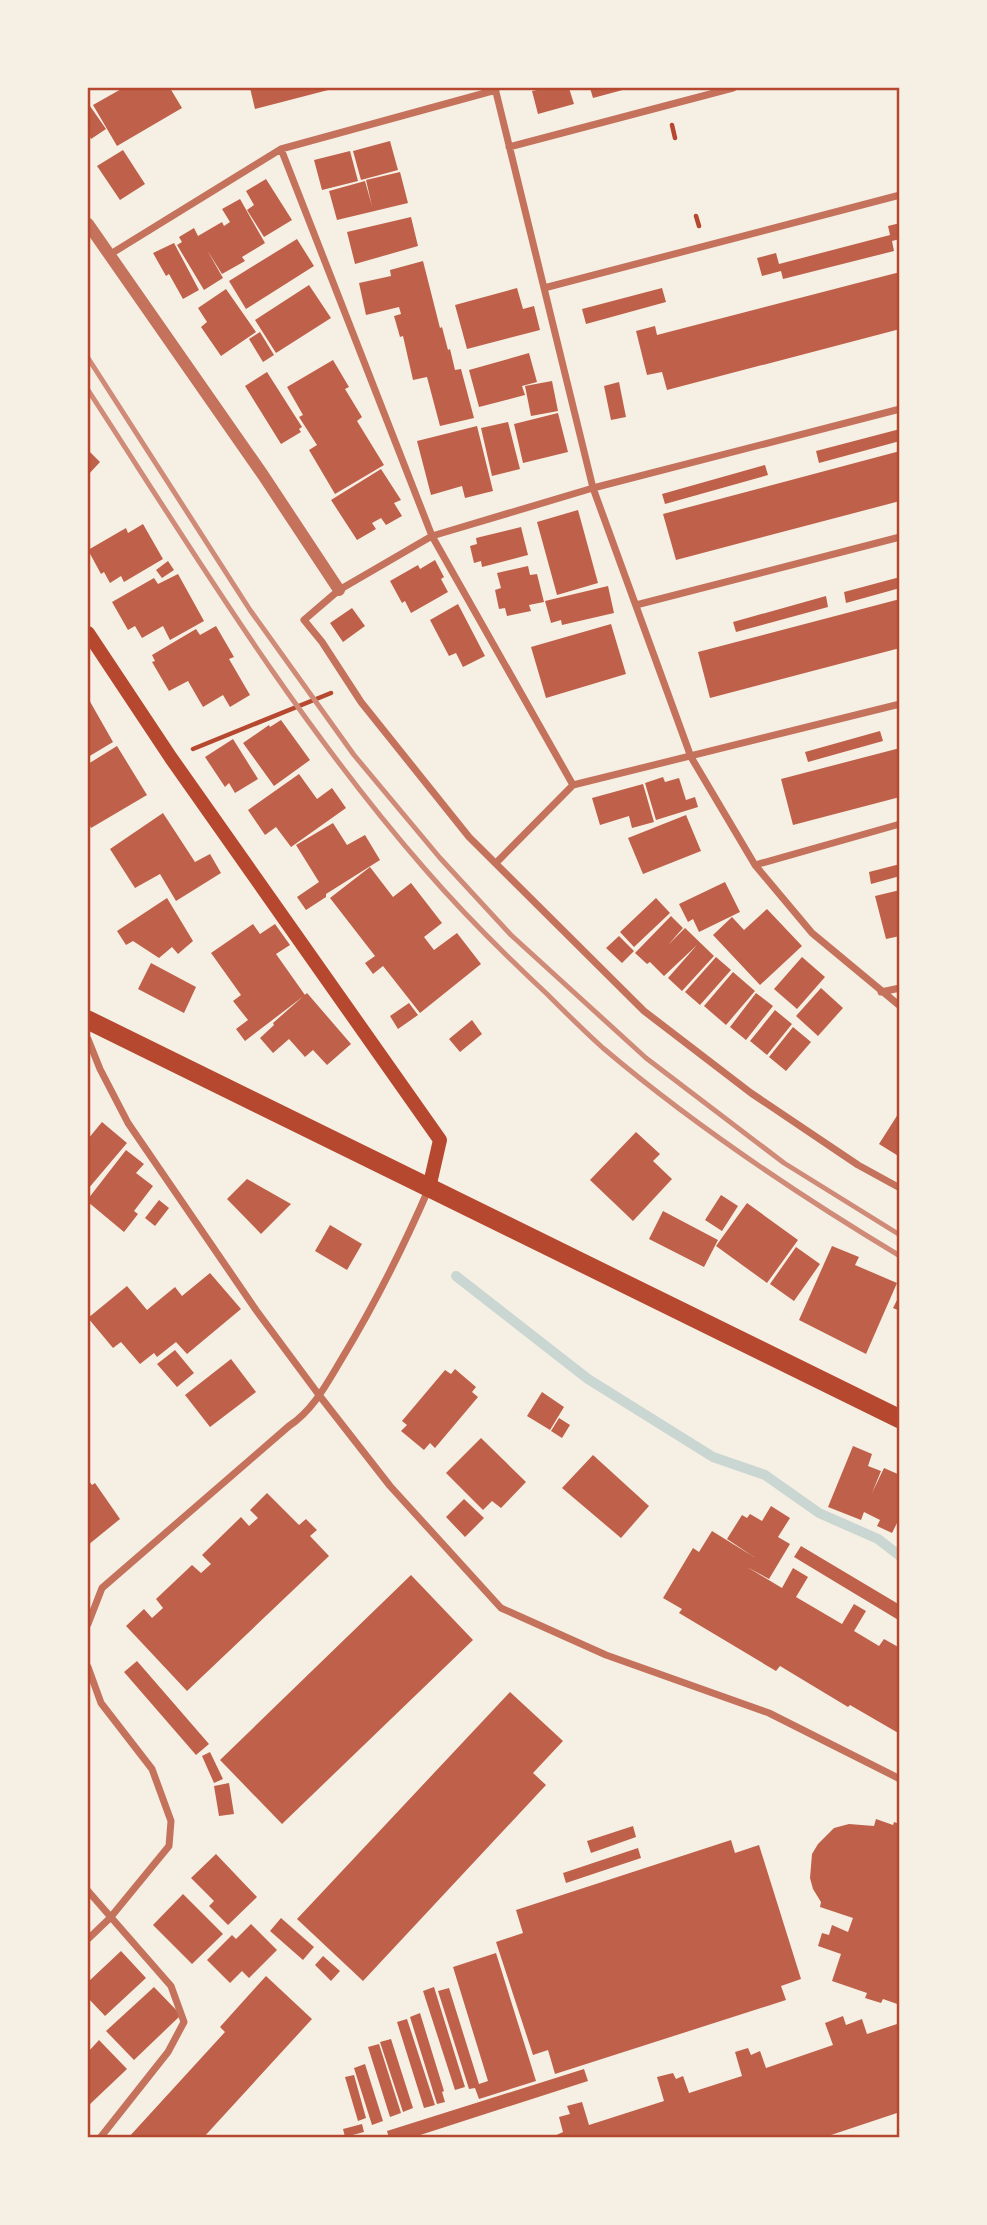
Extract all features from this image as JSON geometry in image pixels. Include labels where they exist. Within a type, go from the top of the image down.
[{"type":"highway","points":[[88,1020],[900,1419]]},
{"type":"main road","points":[[88,633],[171,758],[440,1140],[429,1188]]},
{"type":"street","points":[[509,147],[733,88]]},
{"type":"street","points":[[108,255],[281,149],[496,89],[593,488],[691,757],[755,865],[812,933],[900,1006]]},
{"type":"street","points":[[281,149],[432,536],[573,785]]},
{"type":"street","points":[[544,288],[900,195]]},
{"type":"street","points":[[88,224],[263,475],[339,590]]},
{"type":"street","points":[[900,409],[593,488],[432,536],[339,590],[304,620],[322,642],[361,702],[469,837],[643,1011],[751,1093],[858,1165],[900,1188]]},
{"type":"street","points":[[636,605],[900,537]]},
{"type":"street","points":[[496,862],[573,785],[900,704]]},
{"type":"street","points":[[755,865],[900,824]]},
{"type":"street","points":[[881,992],[900,988]]},
{"type":"street","points":[[88,1039],[128,1123],[256,1310],[390,1486],[501,1608],[606,1655],[769,1713],[900,1779]]},
{"type":"street","points":[[88,1624],[102,1588],[278,1435],[305,1415],[365,1321],[398,1259],[429,1188]]},
{"type":"street","points":[[88,1667],[101,1703],[152,1769],[171,1821],[169,1846],[110,1918],[88,1939]]},
{"type":"street","points":[[88,1891],[171,1986],[184,2022],[168,2052],[100,2137]]},
{"type":"path","points":[[672,124],[676,138]]},
{"type":"path","points":[[171,758],[339,690]]},
{"type":"building","points":[[123,88],[170,88],[182,108],[117,146],[93,105]]},
{"type":"building","points":[[250,88],[336,88],[255,109]]},
{"type":"building","points":[[569,88],[574,104],[538,114],[532,91]]},
{"type":"building","points":[[590,88],[630,88],[593,98]]},
{"type":"building","points":[[90,106],[106,129],[91,139],[88,134]]},
{"type":"building","points":[[390,141],[398,170],[361,180],[353,151]]},
{"type":"building","points":[[123,150],[145,184],[120,200],[97,166]]},
{"type":"building","points":[[350,151],[358,181],[322,190],[314,160]]},
{"type":"building","points":[[400,172],[408,203],[337,220],[329,191],[365,181],[372,206],[366,180]]},
{"type":"building","points":[[266,179],[292,220],[264,237],[247,210],[254,205],[246,191]]},
{"type":"building","points":[[240,199],[265,243],[242,257],[245,261],[222,274],[207,250],[223,278],[204,290],[177,245],[182,242],[179,237],[194,228],[198,236],[222,222],[224,226],[230,222],[222,209]]},
{"type":"building","points":[[411,217],[418,246],[355,264],[347,232]]},
{"type":"building","points":[[900,223],[900,239],[892,241],[894,251],[783,279],[781,271],[762,276],[757,258],[776,253],[779,264],[890,235],[888,226]]},
{"type":"building","points":[[297,239],[314,266],[246,309],[229,281]]},
{"type":"building","points":[[174,243],[199,290],[183,299],[153,253]]},
{"type":"building","points":[[423,261],[440,328],[442,327],[448,350],[450,349],[455,370],[461,369],[474,418],[440,426],[427,377],[413,380],[403,336],[400,337],[394,316],[401,314],[399,307],[366,315],[359,283],[391,276],[390,270]]},
{"type":"building","points":[[900,272],[900,329],[667,390],[662,372],[647,375],[636,331],[655,326],[657,335]]},
{"type":"building","points":[[309,285],[331,318],[276,353],[255,320]]},
{"type":"building","points":[[517,288],[523,309],[534,306],[540,330],[467,349],[455,305]]},
{"type":"building","points":[[662,288],[666,302],[586,324],[582,309]]},
{"type":"building","points":[[226,289],[256,332],[221,356],[201,327],[207,322],[198,308]]},
{"type":"building","points":[[260,332],[274,355],[263,362],[249,339]]},
{"type":"building","points":[[529,353],[537,382],[522,386],[525,395],[479,407],[469,370]]},
{"type":"building","points":[[333,360],[349,387],[345,389],[362,417],[357,421],[384,465],[335,494],[309,450],[317,445],[299,417],[303,415],[287,387]]},
{"type":"building","points":[[267,372],[302,427],[299,429],[301,432],[281,444],[245,386]]},
{"type":"building","points":[[552,381],[558,411],[531,416],[525,386]]},
{"type":"building","points":[[619,382],[626,417],[611,420],[604,386]]},
{"type":"building","points":[[558,413],[568,452],[523,463],[514,424]]},
{"type":"building","points":[[508,422],[520,469],[492,476],[481,428]]},
{"type":"building","points":[[477,426],[493,491],[465,498],[462,486],[431,495],[417,441]]},
{"type":"building","points":[[900,429],[900,441],[819,463],[816,451]]},
{"type":"building","points":[[88,450],[100,462],[88,475]]},
{"type":"building","points":[[900,451],[900,501],[676,560],[663,514]]},
{"type":"building","points":[[765,465],[768,475],[665,504],[662,494]]},
{"type":"building","points":[[381,469],[401,500],[394,503],[402,516],[386,525],[381,518],[372,523],[376,529],[357,540],[331,500]]},
{"type":"building","points":[[578,510],[598,583],[557,595],[537,522]]},
{"type":"building","points":[[143,524],[163,559],[124,582],[121,576],[110,583],[104,572],[101,574],[88,550],[126,528],[128,533]]},
{"type":"building","points":[[521,527],[528,555],[482,567],[481,561],[474,563],[470,546],[477,544],[476,538]]},
{"type":"building","points":[[435,560],[448,592],[411,613],[390,581],[418,565],[420,569]]},
{"type":"building","points":[[168,561],[174,570],[162,578],[156,570]]},
{"type":"building","points":[[528,566],[530,575],[537,574],[544,602],[529,605],[531,611],[507,616],[505,608],[499,609],[495,590],[501,588],[497,573]]},
{"type":"building","points":[[178,574],[204,621],[170,640],[163,626],[142,638],[135,626],[128,630],[112,602],[154,578],[158,584]]},
{"type":"building","points":[[900,577],[900,588],[846,603],[844,592]]},
{"type":"building","points":[[608,586],[614,613],[562,625],[561,620],[551,623],[545,601]]},
{"type":"building","points":[[826,596],[828,607],[736,632],[733,622]]},
{"type":"building","points":[[900,599],[900,648],[710,698],[698,652]]},
{"type":"building","points":[[458,604],[485,656],[463,667],[456,653],[449,656],[430,620]]},
{"type":"building","points":[[352,608],[365,626],[343,642],[330,623]]},
{"type":"building","points":[[611,624],[626,674],[546,698],[531,647]]},
{"type":"building","points":[[216,626],[234,657],[229,659],[250,695],[230,707],[223,695],[203,707],[188,681],[169,691],[152,662],[155,661],[152,655],[196,629],[200,635]]},
{"type":"building","points":[[88,698],[113,742],[88,757]]},
{"type":"building","points":[[281,720],[310,760],[274,786],[243,743]]},
{"type":"building","points":[[880,731],[883,741],[808,762],[805,752]]},
{"type":"building","points":[[233,739],[258,779],[235,793],[229,783],[225,787],[205,757]]},
{"type":"building","points":[[117,746],[147,795],[91,828],[88,822],[88,764]]},
{"type":"building","points":[[900,748],[900,797],[793,825],[781,779]]},
{"type":"building","points":[[299,774],[317,799],[332,788],[346,808],[291,847],[276,827],[265,835],[248,810]]},
{"type":"building","points":[[663,777],[665,782],[679,778],[686,800],[695,797],[698,807],[656,820],[645,783]]},
{"type":"building","points":[[643,784],[654,822],[632,828],[629,816],[600,825],[592,798]]},
{"type":"building","points":[[163,813],[195,862],[210,854],[221,873],[176,901],[160,874],[135,888],[110,849]]},
{"type":"building","points":[[686,815],[701,851],[643,874],[628,838]]},
{"type":"building","points":[[333,823],[347,845],[365,835],[380,860],[306,910],[297,897],[319,882],[296,845]]},
{"type":"building","points":[[900,864],[900,876],[871,884],[869,872]]},
{"type":"building","points":[[370,867],[393,897],[411,883],[442,923],[424,937],[434,950],[457,933],[481,964],[420,1013],[383,966],[373,974],[365,963],[375,956],[330,898]]},
{"type":"building","points":[[725,882],[740,912],[699,932],[693,919],[688,922],[679,904]]},
{"type":"building","points":[[900,890],[900,936],[886,939],[875,896]]},
{"type":"building","points":[[167,898],[193,941],[178,954],[172,947],[159,958],[133,941],[126,945],[117,931]]},
{"type":"building","points":[[656,898],[670,913],[634,947],[620,932]]},
{"type":"building","points":[[767,909],[802,946],[760,985],[713,935],[732,917],[744,930]]},
{"type":"building","points":[[671,916],[683,928],[668,945],[685,928],[714,956],[682,991],[668,978],[697,945],[664,976],[650,962],[647,964],[635,953]]},
{"type":"building","points":[[253,924],[260,934],[275,924],[290,945],[276,954],[305,995],[245,1041],[236,1029],[248,1020],[233,1001],[241,995],[211,953]]},
{"type":"building","points":[[619,936],[634,951],[622,963],[606,948]]},
{"type":"building","points":[[716,957],[731,970],[700,1005],[685,992]]},
{"type":"building","points":[[802,957],[825,977],[797,1009],[774,989]]},
{"type":"building","points":[[151,963],[196,987],[184,1013],[138,989]]},
{"type":"building","points":[[733,972],[755,991],[726,1025],[704,1006]]},
{"type":"building","points":[[821,988],[843,1008],[818,1036],[796,1016]]},
{"type":"building","points":[[307,993],[351,1044],[327,1065],[313,1050],[305,1057],[289,1039],[273,1053],[260,1038]]},
{"type":"building","points":[[756,993],[773,1006],[746,1040],[730,1027]]},
{"type":"building","points":[[409,1003],[418,1015],[398,1029],[390,1016]]},
{"type":"building","points":[[775,1010],[792,1024],[767,1055],[750,1041]]},
{"type":"building","points":[[472,1020],[482,1034],[460,1052],[449,1039]]},
{"type":"building","points":[[793,1027],[811,1042],[786,1071],[769,1057]]},
{"type":"building","points":[[900,1111],[900,1157],[879,1144]]},
{"type":"building","points":[[102,1122],[127,1143],[88,1189],[88,1139]]},
{"type":"building","points":[[636,1132],[660,1154],[653,1161],[672,1179],[633,1221],[590,1180]]},
{"type":"building","points":[[126,1150],[144,1164],[136,1173],[153,1186],[134,1211],[138,1214],[124,1232],[88,1202],[88,1199]]},
{"type":"building","points":[[247,1179],[291,1204],[261,1234],[227,1199]]},
{"type":"building","points":[[721,1195],[738,1206],[722,1231],[705,1220]]},
{"type":"building","points":[[159,1200],[169,1208],[155,1226],[145,1218]]},
{"type":"building","points":[[747,1203],[798,1240],[767,1283],[716,1246]]},
{"type":"building","points":[[663,1211],[718,1240],[704,1267],[649,1239]]},
{"type":"building","points":[[330,1225],[362,1244],[347,1270],[315,1251]]},
{"type":"building","points":[[832,1246],[859,1257],[855,1265],[897,1283],[866,1354],[799,1320]]},
{"type":"building","points":[[796,1247],[820,1264],[794,1301],[770,1284]]},
{"type":"building","points":[[210,1273],[241,1309],[187,1354],[176,1342],[157,1357],[154,1353],[140,1364],[121,1342],[113,1348],[88,1318],[127,1286],[147,1310],[175,1287],[182,1296]]},
{"type":"building","points":[[900,1294],[900,1311],[893,1308]]},
{"type":"building","points":[[175,1350],[194,1373],[177,1387],[157,1364]]},
{"type":"building","points":[[231,1359],[256,1392],[210,1427],[185,1395]]},
{"type":"building","points":[[455,1369],[476,1387],[472,1392],[478,1397],[435,1448],[430,1443],[424,1450],[401,1431],[407,1425],[402,1421],[445,1370],[451,1374]]},
{"type":"building","points":[[542,1392],[564,1407],[550,1430],[527,1416]]},
{"type":"building","points":[[559,1418],[570,1425],[562,1438],[551,1431]]},
{"type":"building","points":[[481,1438],[526,1482],[501,1508],[492,1501],[483,1510],[446,1473]]},
{"type":"building","points":[[853,1446],[872,1454],[868,1466],[881,1471],[872,1493],[884,1468],[900,1475],[900,1517],[892,1533],[877,1526],[880,1520],[864,1512],[861,1520],[828,1507]]},
{"type":"building","points":[[593,1455],[649,1506],[621,1538],[562,1488]]},
{"type":"building","points":[[88,1480],[92,1485],[95,1483],[120,1519],[88,1545]]},
{"type":"building","points":[[267,1493],[299,1525],[306,1519],[317,1530],[310,1536],[329,1556],[187,1691],[126,1626],[144,1609],[152,1618],[163,1608],[156,1599],[192,1565],[201,1573],[211,1564],[202,1555],[241,1517],[249,1526],[258,1518],[250,1510]]},
{"type":"building","points":[[464,1499],[484,1518],[465,1537],[446,1517]]},
{"type":"building","points":[[771,1506],[790,1518],[778,1537],[790,1544],[769,1579],[747,1567],[782,1588],[793,1568],[808,1577],[796,1597],[842,1624],[854,1604],[866,1611],[854,1631],[879,1646],[884,1639],[900,1648],[900,1734],[850,1705],[848,1707],[780,1666],[776,1671],[679,1613],[682,1609],[663,1598],[693,1548],[699,1552],[712,1531],[754,1557],[727,1539],[742,1515],[747,1518],[750,1514],[762,1521]]},
{"type":"building","points":[[801,1546],[900,1605],[900,1621],[794,1557]]},
{"type":"building","points":[[411,1575],[473,1640],[282,1824],[220,1760]]},
{"type":"building","points":[[137,1661],[209,1744],[196,1755],[124,1672]]},
{"type":"building","points":[[510,1692],[563,1741],[533,1773],[546,1785],[363,1981],[297,1919]]},
{"type":"building","points":[[210,1752],[223,1779],[214,1783],[202,1756]]},
{"type":"building","points":[[229,1783],[234,1814],[219,1816],[214,1786]]},
{"type":"building","points":[[876,1819],[893,1825],[894,1822],[900,1824],[900,2005],[883,1999],[881,2003],[865,1998],[867,1993],[832,1981],[841,1954],[818,1946],[822,1933],[829,1935],[832,1925],[848,1932],[853,1918],[820,1907],[821,1902],[810,1878],[812,1854],[834,1828],[849,1824],[874,1826]]},
{"type":"building","points":[[633,1826],[636,1837],[591,1853],[587,1841]]},
{"type":"building","points":[[731,1840],[735,1853],[759,1845],[801,1979],[781,1986],[786,2000],[555,2074],[548,2050],[533,2055],[496,1942],[523,1933],[516,1910]]},
{"type":"building","points":[[638,1848],[641,1858],[566,1883],[563,1873]]},
{"type":"building","points":[[216,1854],[257,1897],[228,1925],[209,1906],[214,1901],[191,1878]]},
{"type":"building","points":[[183,1894],[223,1934],[192,1964],[153,1925]]},
{"type":"building","points":[[281,1918],[314,1947],[303,1960],[270,1931]]},
{"type":"building","points":[[251,1924],[277,1950],[249,1978],[242,1971],[230,1983],[207,1960],[232,1935],[236,1939]]},
{"type":"building","points":[[121,1951],[146,1978],[105,2016],[88,1998],[88,1982]]},
{"type":"building","points":[[496,1953],[536,2081],[479,2099],[475,2088],[469,2089],[438,1991],[449,1988],[479,2084],[488,2081],[453,1967]]},
{"type":"building","points":[[323,1956],[340,1971],[331,1981],[315,1965]]},
{"type":"building","points":[[266,1976],[312,2019],[203,2138],[128,2138],[225,2032],[220,2027]]},
{"type":"building","points":[[154,1987],[181,2015],[134,2060],[106,2031]]},
{"type":"building","points":[[434,1987],[465,2087],[455,2090],[423,1991]]},
{"type":"building","points":[[420,2013],[444,2091],[445,2102],[437,2104],[410,2017]]},
{"type":"building","points":[[843,2016],[846,2025],[862,2019],[867,2034],[900,2023],[900,2112],[822,2138],[550,2138],[563,2132],[559,2117],[570,2114],[567,2106],[582,2102],[589,2125],[664,2101],[657,2077],[673,2073],[676,2079],[683,2076],[689,2093],[742,2076],[735,2052],[748,2048],[751,2055],[760,2051],[766,2068],[833,2045],[825,2023]]},
{"type":"building","points":[[407,2019],[435,2105],[424,2108],[397,2022]]},
{"type":"building","points":[[391,2039],[413,2108],[403,2112],[380,2042]]},
{"type":"building","points":[[99,2040],[127,2069],[88,2106],[88,2052]]},
{"type":"building","points":[[379,2044],[401,2113],[390,2117],[368,2047]]},
{"type":"building","points":[[365,2064],[383,2121],[372,2125],[354,2068]]},
{"type":"building","points":[[584,2069],[588,2081],[411,2138],[389,2138],[387,2131]]},
{"type":"building","points":[[354,2075],[366,2118],[358,2121],[345,2077]]},
{"type":"building","points":[[362,2124],[364,2132],[345,2137],[343,2129]]},
{"type":"waterway","points":[[456,1276],[588,1379],[713,1457],[765,1475],[819,1513],[878,1539],[900,1556]]},
{"type":"railway","points":[[88,358],[250,610],[354,755],[440,858],[511,935],[646,1058],[784,1163],[900,1235]]},
{"type":"railway","points":[[88,390],[289,695],[377,812],[453,901],[603,1048],[638,1077],[747,1158],[900,1256]]}]
